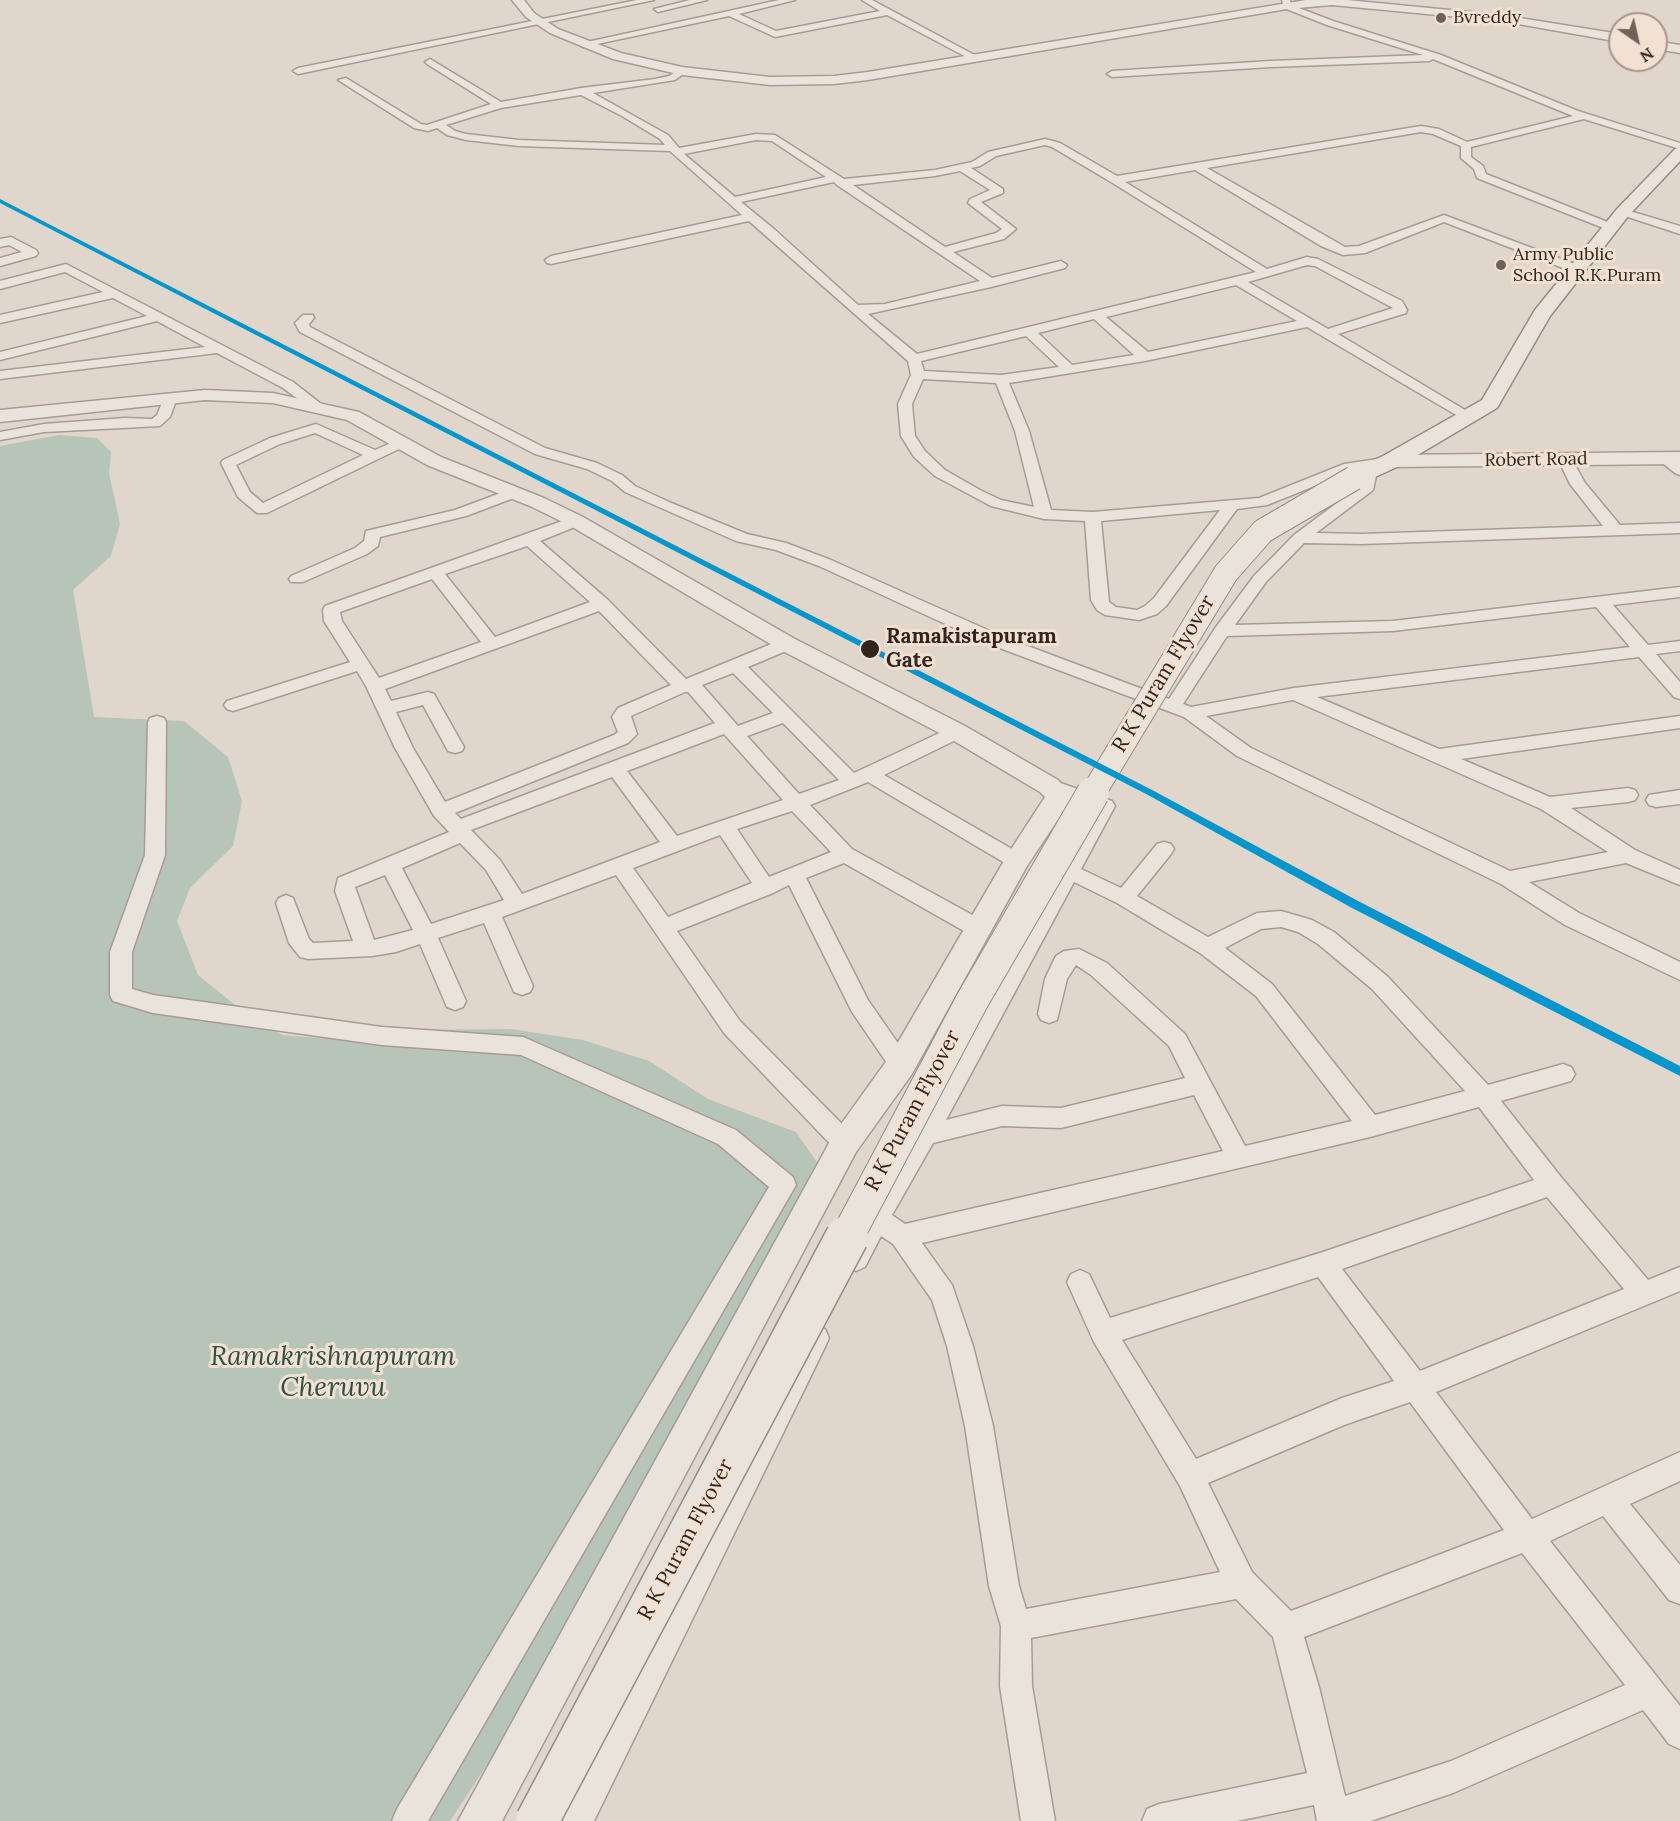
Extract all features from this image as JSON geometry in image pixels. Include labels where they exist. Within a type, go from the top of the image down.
[{"type":"main road","name":"R K Puram Flyover","points":[[537,1821],[972,1001],[1137,717],[1226,573],[1263,531],[1490,404],[1542,314],[1623,212],[1680,152]]},
{"type":"street","points":[[518,0],[530,15],[554,31],[617,56],[682,71],[770,81],[834,80],[975,58],[1287,3],[1331,2]]},
{"type":"street","points":[[658,9],[703,0]]},
{"type":"street","points":[[583,44],[791,0]]},
{"type":"street","points":[[866,0],[975,58]]},
{"type":"street","points":[[1311,0],[1501,18],[1608,36]]},
{"type":"street","points":[[298,71],[645,1],[658,9],[676,15],[727,13],[775,34],[889,12]]},
{"type":"street","points":[[676,15],[744,1],[756,7]]},
{"type":"street","points":[[1287,3],[1330,23],[1438,57],[1585,116],[1680,146]]},
{"type":"street","points":[[1112,74],[1438,57]]},
{"type":"street","points":[[430,62],[499,105]]},
{"type":"street","points":[[344,80],[418,126],[428,128],[499,105],[665,80],[682,71]]},
{"type":"street","points":[[581,91],[664,137],[674,150],[770,231],[854,309],[914,359],[918,375],[905,404],[908,436],[919,454],[940,473],[975,493],[996,503],[1044,514],[1093,517],[1262,502],[1349,466],[1372,469],[1368,488],[1300,538],[1260,579],[1222,632],[1182,709]]},
{"type":"street","points":[[1115,180],[1421,129],[1435,131],[1466,145],[1585,116]]},
{"type":"street","points":[[438,124],[451,133],[489,141],[674,150],[768,136],[775,138],[991,283]]},
{"type":"street","points":[[732,201],[837,181],[907,177],[961,168],[976,164],[992,154],[1046,142],[1056,145],[1115,180],[1266,273]]},
{"type":"street","points":[[1466,145],[1466,158],[1479,168],[1481,176],[1611,227]]},
{"type":"street","points":[[1196,166],[1325,243],[1343,251],[1361,250],[1440,218],[1447,218],[1576,269]]},
{"type":"street","points":[[943,251],[1000,236],[1010,229],[974,203],[974,201],[999,191],[961,168]]},
{"type":"street","points":[[1623,212],[1680,230]]},
{"type":"street","points":[[551,260],[751,217]]},
{"type":"street","points":[[0,243],[11,241],[32,252],[0,262]]},
{"type":"street","points":[[914,359],[1238,281],[1302,262],[1318,263],[1397,304],[1401,310],[1328,333]]},
{"type":"street","points":[[854,309],[875,310],[1061,265]]},
{"type":"street","points":[[0,285],[66,268],[288,385],[318,407]]},
{"type":"street","points":[[1238,281],[1468,416]]},
{"type":"street","points":[[0,319],[112,294]]},
{"type":"street","points":[[1098,316],[1145,357]]},
{"type":"street","points":[[0,356],[157,317]]},
{"type":"street","points":[[308,318],[302,323],[305,329],[376,364],[420,390],[487,421],[540,451],[592,466],[656,501],[742,538],[780,546],[825,563],[995,640],[1182,709],[1244,752],[1508,879],[1572,919],[1678,967]]},
{"type":"street","points":[[918,375],[1001,379],[1070,370],[1308,323]]},
{"type":"street","points":[[1028,332],[1070,370]]},
{"type":"street","points":[[0,375],[218,349]]},
{"type":"street","points":[[1001,379],[1022,431],[1044,514]]},
{"type":"street","points":[[0,416],[205,395],[273,398],[353,416],[434,461],[576,521],[787,644],[957,732],[1049,786],[1054,790],[1058,800],[1017,861],[901,1065],[845,1143],[479,1821]]},
{"type":"street","points":[[0,436],[44,428],[125,422],[155,423],[163,417],[170,398]]},
{"type":"street","points":[[375,455],[316,428],[274,441],[228,463],[243,494],[262,510],[400,443]]},
{"type":"street","points":[[1565,459],[1578,484],[1615,530]]},
{"type":"street","name":"Robert Road","points":[[1372,469],[1565,459],[1675,462]]},
{"type":"street","points":[[297,579],[361,551],[372,543],[372,534],[460,513],[514,493]]},
{"type":"street","points":[[1093,517],[1100,600],[1103,606],[1111,611],[1139,615],[1151,610],[1160,602],[1232,505]]},
{"type":"street","points":[[517,904],[493,865],[441,810],[404,748],[375,686],[333,621],[331,610],[342,604],[529,540],[576,521]]},
{"type":"street","points":[[1300,538],[1361,539],[1680,528]]},
{"type":"street","points":[[529,540],[602,604],[733,730],[796,803],[845,854],[979,928]]},
{"type":"street","points":[[435,572],[493,645]]},
{"type":"street","points":[[1222,632],[1393,626],[1680,592]]},
{"type":"street","points":[[1601,602],[1680,693]]},
{"type":"street","points":[[375,686],[602,604]]},
{"type":"street","points":[[441,810],[621,739],[628,734],[621,717],[624,712],[787,644]]},
{"type":"street","points":[[1182,709],[1680,646]]},
{"type":"street","points":[[233,705],[361,664]]},
{"type":"street","points":[[735,665],[786,714],[860,778],[1017,861]]},
{"type":"street","points":[[1294,694],[1548,804],[1628,855],[1680,878]]},
{"type":"street","points":[[385,709],[428,698],[455,747]]},
{"type":"street","points":[[366,948],[344,886],[351,879],[460,831],[616,769],[786,714]]},
{"type":"street","points":[[158,722],[155,855],[121,952],[121,995],[153,1004],[382,1036],[523,1046],[727,1137],[784,1185],[813,1201]]},
{"type":"street","points":[[1437,756],[1680,722]]},
{"type":"street","points":[[286,903],[300,943],[308,951],[396,944],[517,904],[724,826],[796,803],[860,778],[957,732]]},
{"type":"street","points":[[616,769],[673,845]]},
{"type":"street","points":[[576,1821],[876,1218],[925,1135],[1105,806],[1049,786]]},
{"type":"street","points":[[1548,804],[1628,795]]},
{"type":"street","points":[[1656,800],[1680,797]]},
{"type":"street","points":[[724,826],[766,888]]},
{"type":"street","points":[[1124,898],[1164,849]]},
{"type":"street","points":[[665,927],[766,888],[845,854]]},
{"type":"street","points":[[1508,879],[1628,855]]},
{"type":"street","points":[[389,863],[426,934],[455,1001]]},
{"type":"street","points":[[620,865],[732,1027],[845,1143]]},
{"type":"street","points":[[1068,871],[1124,898],[1208,947],[1264,990],[1370,1127]]},
{"type":"street","points":[[794,874],[860,1006],[901,1065]]},
{"type":"street","points":[[490,913],[522,986]]},
{"type":"street","points":[[1208,947],[1257,921],[1281,919],[1305,926],[1326,938],[1380,983],[1484,1096],[1552,1185],[1645,1295]]},
{"type":"street","points":[[1048,1014],[1056,979],[1064,962],[1072,957],[1089,961],[1167,1029],[1182,1049],[1239,1158]]},
{"type":"street","points":[[902,1236],[1370,1127],[1563,1074]]},
{"type":"street","points":[[925,1135],[1002,1116],[1061,1118],[1200,1084]]},
{"type":"street","points":[[409,1821],[784,1185]]},
{"type":"street","points":[[1103,1333],[1323,1264],[1552,1185]]},
{"type":"street","points":[[876,1218],[902,1236],[943,1294],[954,1323],[979,1426],[1004,1586],[1016,1626],[1016,1686],[1038,1821]]},
{"type":"street","points":[[1323,1264],[1527,1536],[1680,1732]]},
{"type":"street","points":[[1190,1476],[1342,1412],[1414,1387],[1680,1279]]},
{"type":"street","points":[[1080,1282],[1103,1333],[1190,1476],[1241,1583],[1286,1629],[1303,1687],[1333,1819],[1453,1777],[1649,1691]]},
{"type":"street","points":[[1286,1629],[1527,1536],[1680,1466]]},
{"type":"street","points":[[1608,1499],[1680,1589]]},
{"type":"street","points":[[1016,1626],[1241,1583]]},
{"type":"street","points":[[1159,1821],[1324,1786]]},
{"type":"water","name":"Ramakrishnapuram Cheruvu","points":[[59,435],[97,438],[111,452],[109,473],[120,524],[111,556],[73,590],[94,717],[184,721],[228,757],[242,801],[233,846],[190,888],[177,921],[198,975],[246,1014],[282,1035],[331,1039],[400,1030],[511,1029],[583,1040],[649,1061],[708,1099],[796,1132],[825,1174],[553,1664],[450,1821],[0,1821],[0,446]]},
{"type":"transit line","points":[[0,201],[1151,793],[1356,905],[1680,1071]]},
{"type":"place","name":"Bvreddy","points":[[1441,18]]},
{"type":"place","name":"Army Public School R.K.Puram","points":[[1501,265]]},
{"type":"place","name":"Ramakistapuram Gate","points":[[870,649]]}]
